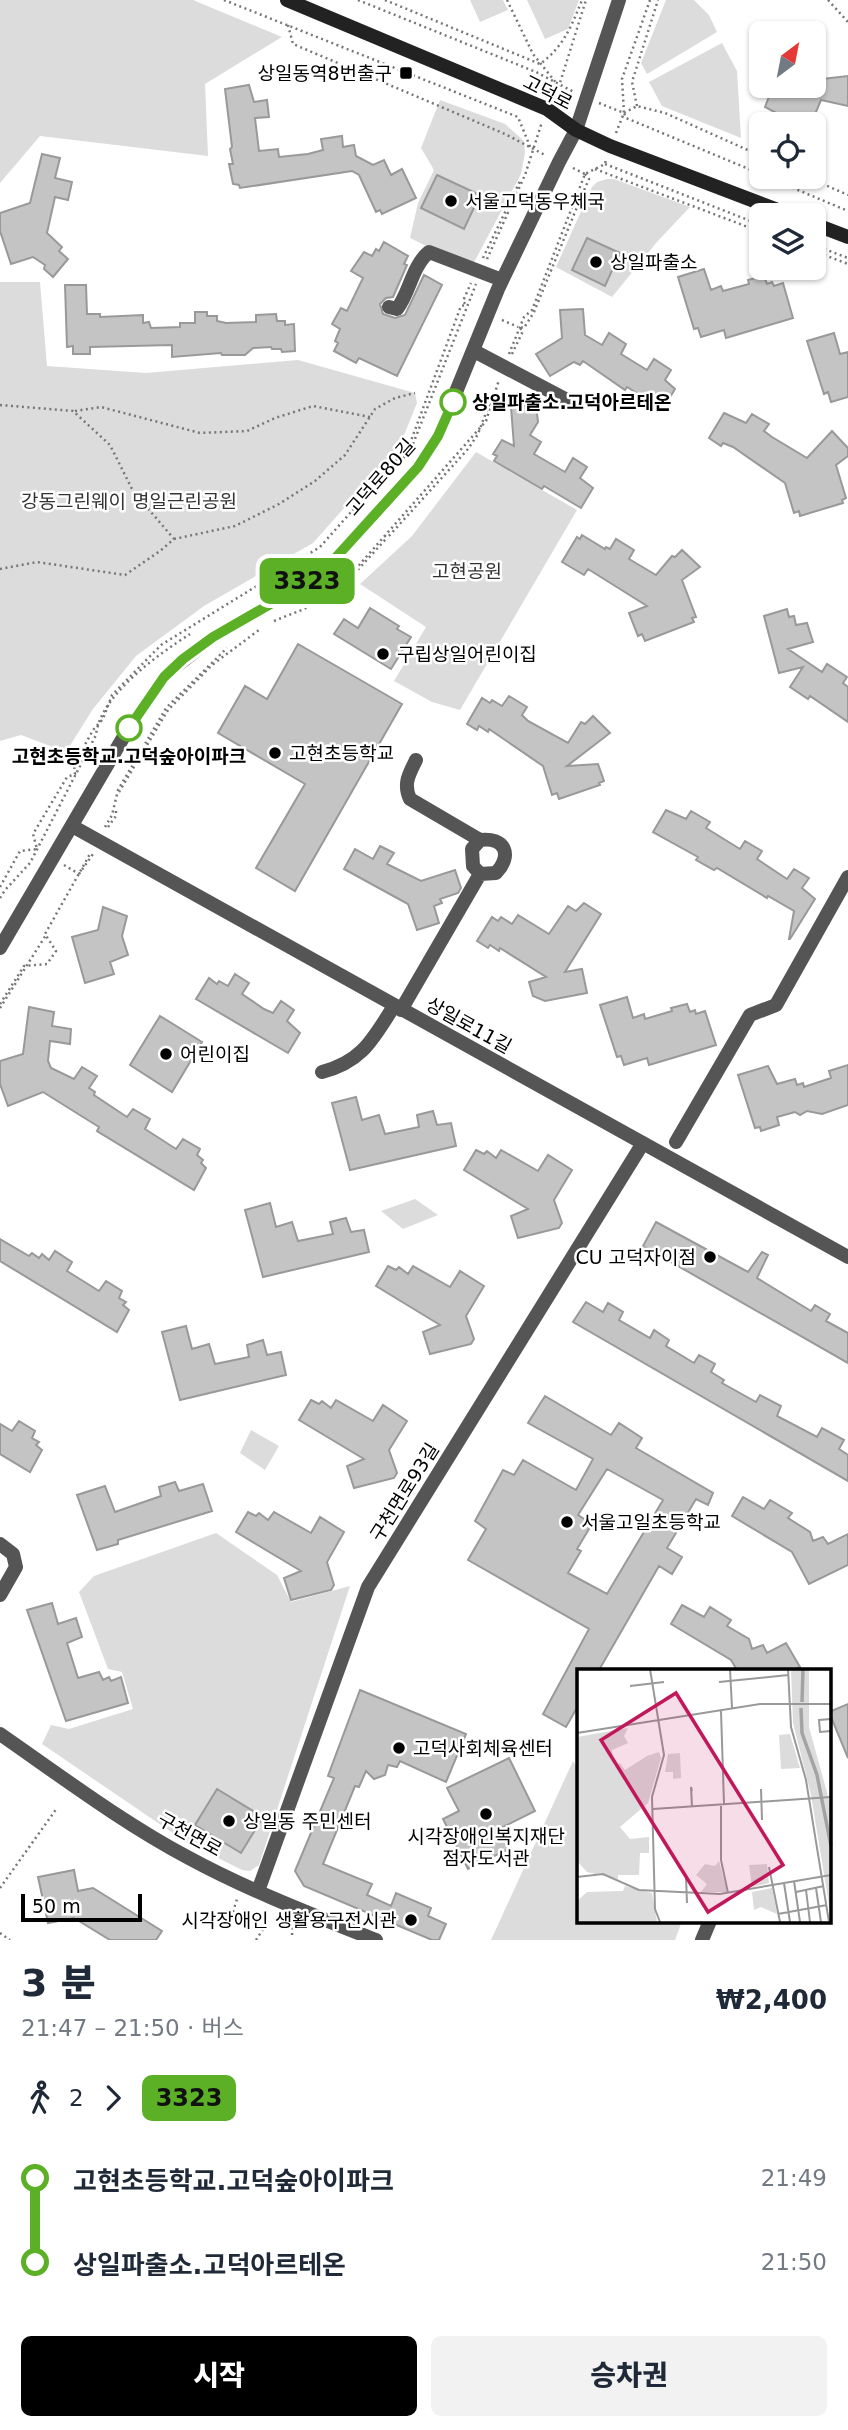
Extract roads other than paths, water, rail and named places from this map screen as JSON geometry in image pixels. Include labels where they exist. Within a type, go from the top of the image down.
[{"type":"main road","name":"고덕로","points":[[287,0],[547,109],[576,130],[610,146],[760,203]]},
{"type":"main road","points":[[826,229],[848,237]]},
{"type":"street","name":"고덕로80길","points":[[0,948],[130,726],[164,677],[213,637],[300,587],[329,565],[418,467],[438,436],[502,280],[576,130],[619,0]]},
{"type":"street","points":[[389,307],[397,309],[403,302],[422,258],[429,252],[502,280]]},
{"type":"street","points":[[474,351],[567,400]]},
{"type":"street","points":[[416,760],[407,778],[410,799],[480,839],[491,839],[500,843],[506,853],[505,864],[496,873],[480,874]]},
{"type":"street","name":"상일로11길","points":[[72,826],[848,1257]]},
{"type":"street","points":[[480,839],[472,849],[471,858],[473,866],[480,874]]},
{"type":"street","points":[[322,1072],[337,1068],[359,1056],[398,1008],[480,874]]},
{"type":"street","points":[[676,1142],[750,1016],[776,1005],[848,877]]},
{"type":"street","name":"구천면로93길","points":[[258,1891],[368,1587],[643,1143]]},
{"type":"street","points":[[0,1544],[13,1554],[16,1567],[0,1595]]},
{"type":"street","name":"구천면로","points":[[0,1734],[103,1805],[188,1858],[258,1891],[376,1940]]},
{"type":"street","points":[[702,1940],[709,1923]]},
{"type":"place","name":"상일동역8번출구","points":[[406,73]]},
{"type":"place","name":"서울고덕동우체국","points":[[451,201]]},
{"type":"place","name":"상일파출소","points":[[596,262]]},
{"type":"place","name":"상일파출소.고덕아르테온","points":[[453,402]]},
{"type":"place","name":"구립상일어린이집","points":[[383,654]]},
{"type":"place","name":"고현초등학교.고덕숲아이파크","points":[[129,728]]},
{"type":"place","name":"고현초등학교","points":[[275,753]]},
{"type":"place","name":"어린이집","points":[[166,1054]]},
{"type":"place","name":"CU 고덕자이점","points":[[710,1257]]},
{"type":"place","name":"서울고일초등학교","points":[[567,1522]]},
{"type":"place","name":"고덕사회체육센터","points":[[399,1748]]},
{"type":"place","name":"시각장애인복지재단 점자도서관","points":[[486,1814]]},
{"type":"place","name":"상일동 주민센터","points":[[229,1821]]},
{"type":"place","name":"시각장애인 생활용구전시관","points":[[411,1920]]},
{"type":"park label","name":"강동그린웨이 명일근린공원","points":[[129,501]]},
{"type":"park label","name":"고현공원","points":[[467,571]]}]
